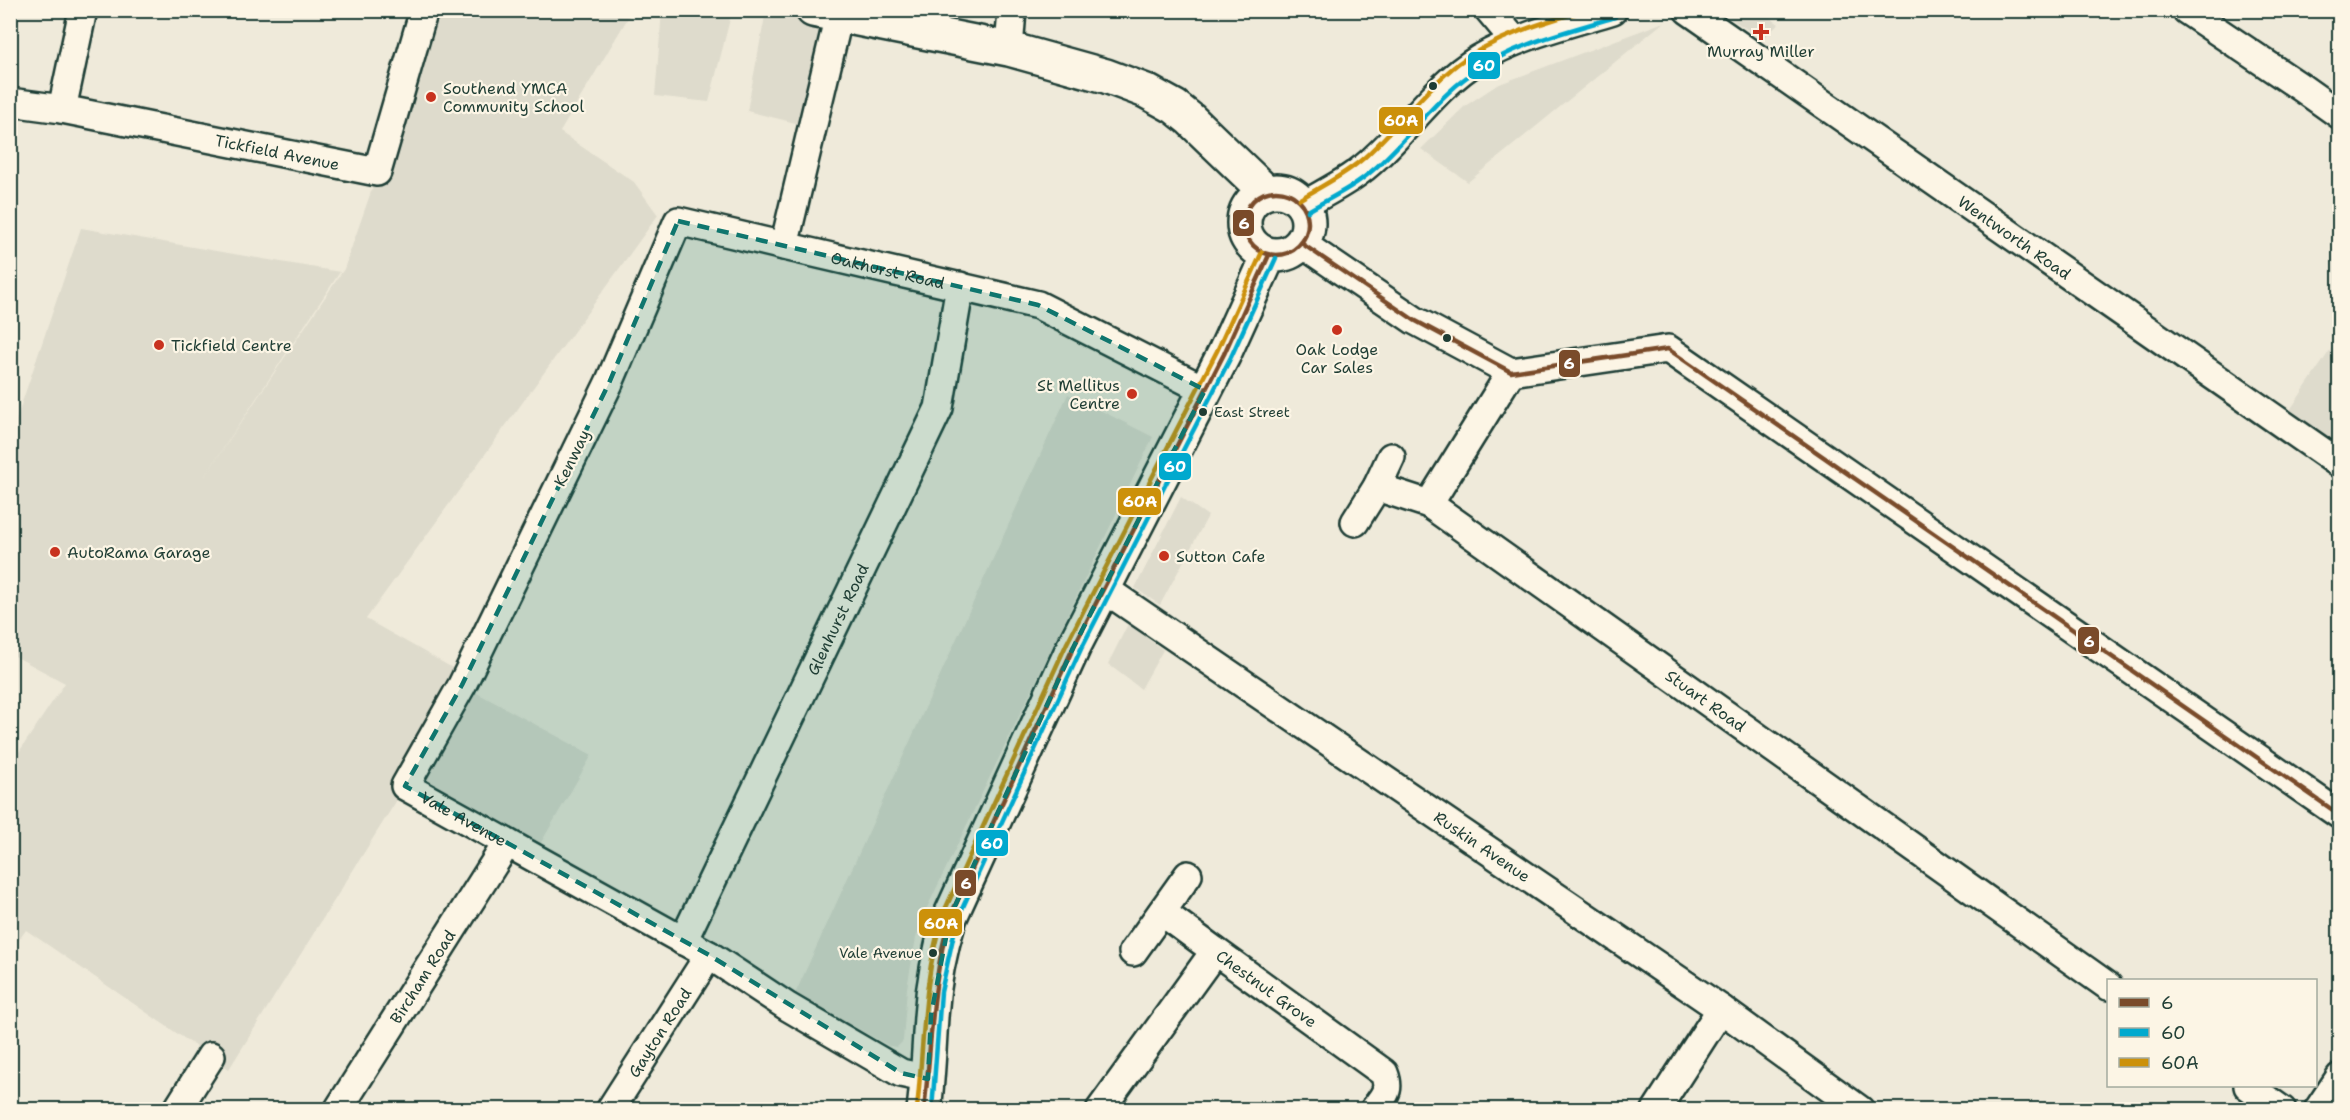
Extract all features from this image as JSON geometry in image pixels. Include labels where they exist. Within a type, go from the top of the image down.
[{"type":"main road","points":[[826,13],[1009,50],[1106,76],[1146,91],[1175,107],[1266,192]]},
{"type":"main road","points":[[1209,138],[1244,216]]},
{"type":"main road","points":[[1277,190],[1287,192],[1304,205],[1309,225],[1301,243],[1287,254],[1269,255],[1257,249],[1249,241],[1244,229],[1244,216],[1248,206],[1256,197],[1266,192],[1277,190]]},
{"type":"main road","points":[[926,1094],[931,1015],[941,946],[950,916],[1046,705],[1103,588],[1239,324],[1269,255]]},
{"type":"street","points":[[62,109],[83,10]]},
{"type":"street","name":"Tickfield Avenue","points":[[10,102],[62,109],[377,171],[424,10]]},
{"type":"street","points":[[1009,50],[1012,10]]},
{"type":"street","points":[[1489,10],[1515,41]]},
{"type":"street","points":[[1304,205],[1352,178],[1369,164],[1453,79],[1479,60],[1515,41],[1612,10]]},
{"type":"street","name":"Wentworth Road","points":[[1689,10],[2340,464]]},
{"type":"street","points":[[2186,10],[2340,115]]},
{"type":"street","points":[[784,246],[826,13]]},
{"type":"street","name":"Kenway","points":[[405,786],[462,685],[609,383],[678,220],[784,246]]},
{"type":"street","points":[[1301,243],[1414,320],[1511,372],[1668,349],[2340,815]]},
{"type":"street","name":"Oakhurst Road","points":[[784,246],[1038,305],[1204,390]]},
{"type":"street","name":"Glenhurst Road","points":[[683,941],[939,408],[960,286]]},
{"type":"street","points":[[1430,504],[1511,372]]},
{"type":"street","points":[[1355,522],[1377,487],[1391,457]]},
{"type":"street","name":"Stuart Road","points":[[1377,487],[1430,504],[2107,985]]},
{"type":"street","name":"Ruskin Avenue","points":[[1103,588],[1721,1009],[1860,1110]]},
{"type":"street","name":"Vale Avenue","points":[[405,786],[709,955],[788,1007],[902,1073],[926,1094]]},
{"type":"street","name":"Bircham Road","points":[[338,1110],[507,843]]},
{"type":"street","points":[[1133,952],[1188,875]]},
{"type":"street","points":[[1162,912],[1215,951]]},
{"type":"street","name":"Chestnut Grove","points":[[1100,1110],[1215,951],[1384,1073],[1388,1083],[1386,1092],[1374,1110]]},
{"type":"street","name":"Gayton Road","points":[[610,1110],[709,955]]},
{"type":"street","points":[[1656,1110],[1721,1009]]},
{"type":"street","points":[[177,1110],[212,1056]]},
{"type":"street","points":[[2318,1110],[2340,1077]]},
{"type":"street","points":[[2249,1087],[2282,1110]]},
{"type":"highlighted area","points":[[678,221],[1038,305],[1205,390],[1074,646],[950,917],[931,1015],[928,1079],[901,1073],[709,955],[405,786],[462,685],[609,383]]},
{"type":"shaded area","points":[[424,11],[632,11],[560,132],[634,182],[658,215],[366,619],[465,675],[462,685],[592,755],[532,858],[405,787],[229,1069],[26,930],[11,951],[11,764],[65,683],[11,654],[11,435],[81,228],[340,272],[205,476],[344,269],[372,189]]},
{"type":"shaded area","points":[[662,11],[732,11],[709,102],[655,96]]},
{"type":"shaded area","points":[[766,11],[813,11],[839,15],[812,127],[747,111]]},
{"type":"shaded area","name":"Murray Miller","points":[[1719,11],[1760,11],[1779,24],[1762,39]]},
{"type":"shaded area","points":[[1664,22],[1468,182],[1421,149],[1465,106],[1497,85]]},
{"type":"shaded area","points":[[2339,337],[2339,445],[2290,410]]},
{"type":"shaded area","points":[[1068,394],[1153,437],[925,912],[916,938],[907,988],[903,1041],[897,1047],[889,1046],[795,994]]},
{"type":"shaded area","points":[[1181,497],[1208,516],[1160,605],[1135,588]]},
{"type":"shaded area","points":[[1128,624],[1163,650],[1141,689],[1108,664]]},
{"type":"transit line","name":"60A","points":[[1300,199],[1358,163],[1434,85],[1459,63],[1488,45],[1520,31],[1585,10]]},
{"type":"transit line","name":"60","points":[[1308,211],[1366,176],[1445,96],[1471,74],[1522,47],[1615,17]]},
{"type":"transit line","name":"6","points":[[1270,191],[1282,191],[1299,200],[1306,211],[1308,223],[1306,235],[1299,246],[1282,255],[1270,255],[1258,250],[1249,241],[1244,229],[1244,217],[1249,205],[1258,196],[1270,191]]},
{"type":"transit line","name":"6","points":[[1301,243],[1414,320],[1511,372],[1668,349],[2340,815]]},
{"type":"transit line","name":"60A","points":[[917,1109],[931,962],[943,914],[1067,643],[1217,351],[1262,252]]},
{"type":"transit line","name":"6","points":[[924,1110],[939,965],[950,917],[1074,646],[1224,354],[1269,255]]},
{"type":"transit line","name":"60","points":[[932,1110],[941,992],[957,920],[1081,649],[1231,357],[1276,258]]},
{"type":"place","name":"Murray Miller","points":[[1761,32]]},
{"type":"place","name":"Southend YMCA Community School","points":[[431,97]]},
{"type":"place","name":"Oak Lodge Car Sales","points":[[1337,330]]},
{"type":"place","name":"Tickfield Centre","points":[[159,345]]},
{"type":"place","name":"St Mellitus Centre","points":[[1132,394]]},
{"type":"place","name":"East Street","points":[[1203,412]]},
{"type":"place","name":"AutoRama Garage","points":[[55,552]]},
{"type":"place","name":"Sutton Cafe","points":[[1164,556]]},
{"type":"place","name":"Vale Avenue","points":[[933,953]]}]
